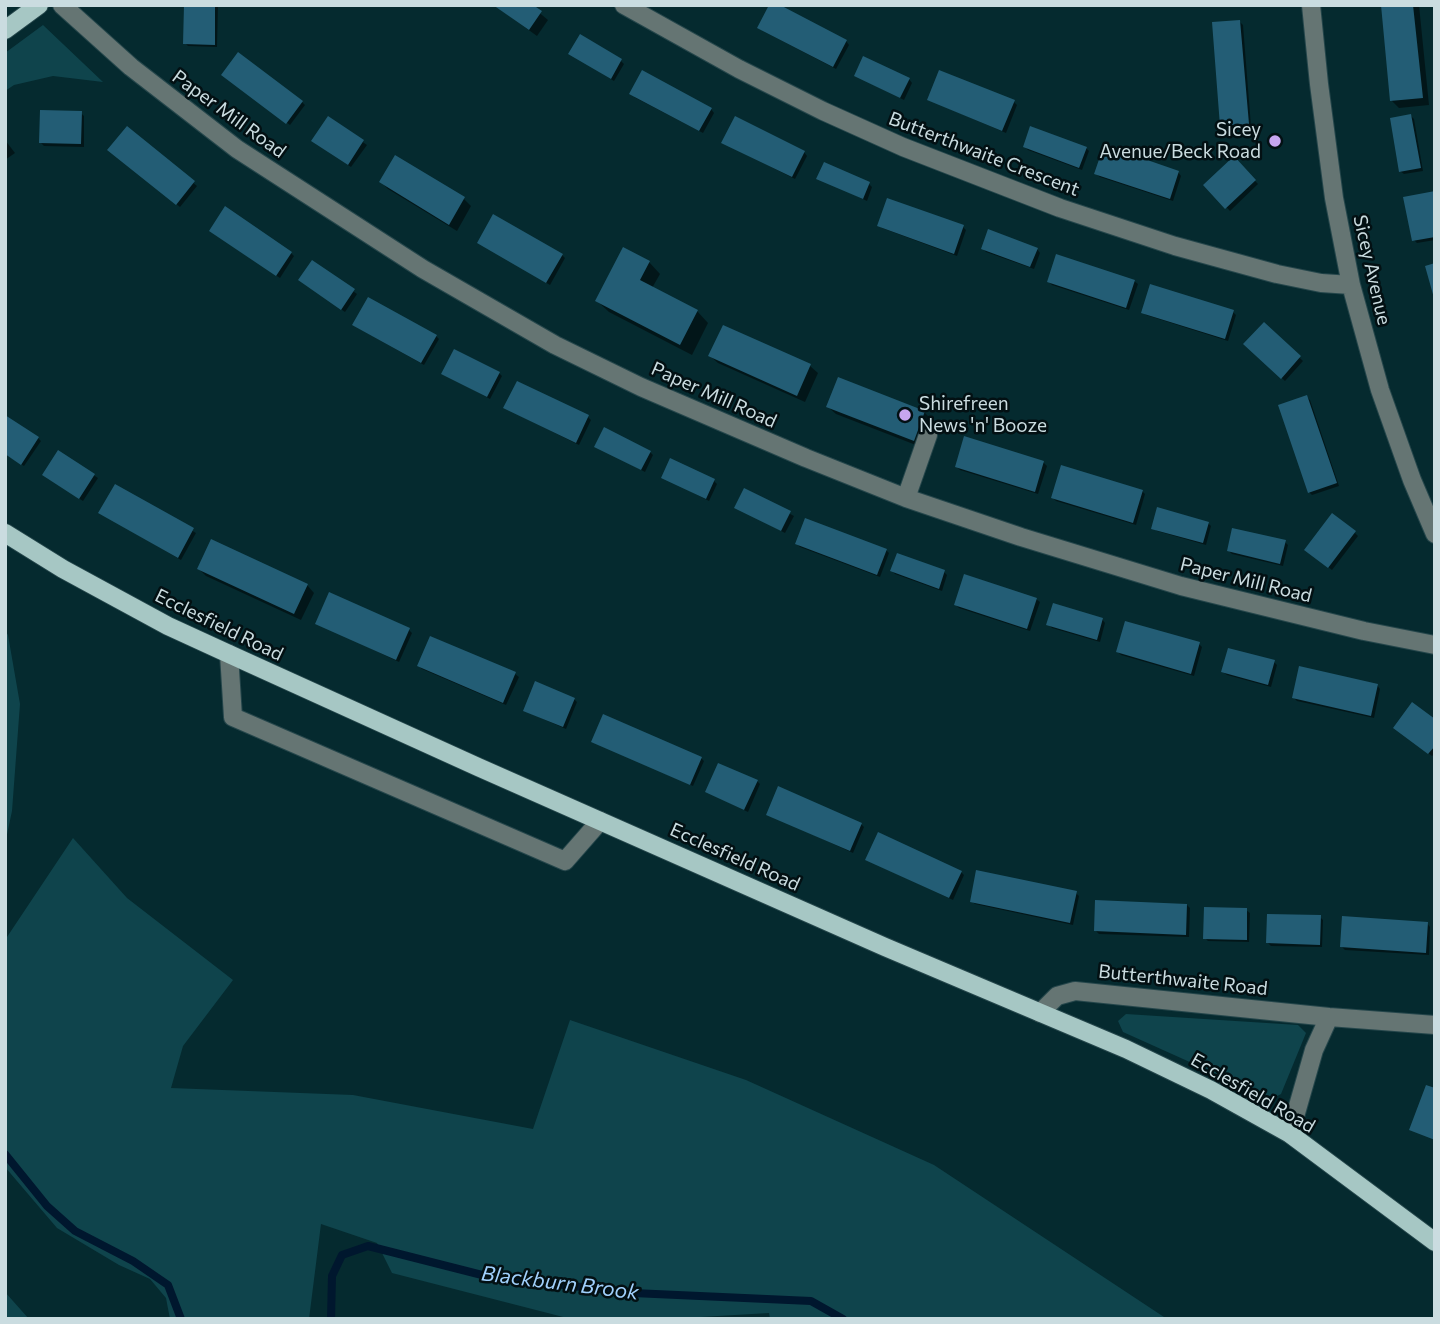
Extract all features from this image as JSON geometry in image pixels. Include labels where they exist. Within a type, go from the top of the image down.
[{"type":"main road","points":[[5,30],[39,5]]},
{"type":"main road","name":"Ecclesfield Road","points":[[5,533],[63,569],[168,626],[600,821],[1126,1049],[1211,1090],[1290,1134],[1435,1242]]},
{"type":"street","name":"Paper Mill Road","points":[[62,5],[131,67],[237,149],[423,269],[555,345],[641,387],[906,498],[1021,537],[1181,586],[1364,631],[1435,645]]},
{"type":"street","name":"Butterthwaite Crescent","points":[[624,5],[823,111],[902,146],[1035,198],[1139,234],[1278,274],[1321,283],[1350,285]]},
{"type":"street","name":"Sicey Avenue","points":[[1311,5],[1334,198],[1350,285],[1380,390],[1412,480],[1435,534]]},
{"type":"street","points":[[906,498],[928,435]]},
{"type":"street","points":[[229,654],[233,717],[565,861],[600,821]]},
{"type":"street","name":"Butterthwaite Road","points":[[1040,1013],[1058,996],[1075,991],[1435,1025]]},
{"type":"street","points":[[1290,1134],[1314,1050],[1329,1017]]},
{"type":"shaded area","points":[[43,25],[103,82],[53,76],[14,85],[5,91],[5,53]]},
{"type":"shaded area","points":[[5,630],[20,704],[12,811],[5,844]]},
{"type":"shaded area","points":[[73,838],[127,898],[233,980],[183,1046],[171,1088],[353,1095],[533,1129],[570,1020],[746,1080],[934,1165],[1167,1319],[770,1319],[769,1313],[667,1319],[571,1319],[392,1273],[377,1243],[321,1224],[309,1319],[170,1319],[166,1298],[150,1279],[119,1265],[57,1228],[5,1167],[5,940]]},
{"type":"shaded area","points":[[1126,1014],[1298,1025],[1306,1033],[1281,1094],[1272,1099],[1123,1032],[1118,1021]]},
{"type":"shaded area","points":[[5,1292],[29,1319],[5,1319]]},
{"type":"building","points":[[184,5],[215,5],[215,45],[183,44]]},
{"type":"building","points":[[493,5],[533,5],[542,11],[529,30]]},
{"type":"building","points":[[769,5],[780,5],[847,40],[833,67],[757,28]]},
{"type":"building","points":[[1381,5],[1413,5],[1423,98],[1390,101]]},
{"type":"building","points":[[1240,20],[1249,124],[1220,126],[1212,22]]},
{"type":"building","points":[[580,34],[622,59],[611,79],[568,54]]},
{"type":"building","points":[[238,52],[303,101],[286,124],[221,75]]},
{"type":"building","points":[[863,56],[910,78],[900,98],[854,76]]},
{"type":"building","points":[[642,70],[712,108],[699,131],[629,94]]},
{"type":"building","points":[[939,70],[1015,100],[1002,131],[927,100]]},
{"type":"building","points":[[40,110],[82,111],[81,144],[39,143]]},
{"type":"building","points":[[1411,114],[1421,168],[1399,172],[1390,118]]},
{"type":"building","points":[[328,116],[364,140],[348,165],[311,141]]},
{"type":"building","points":[[735,116],[805,151],[792,177],[721,143]]},
{"type":"building","points":[[127,126],[195,181],[176,205],[107,150]]},
{"type":"building","points":[[1030,126],[1087,147],[1079,168],[1023,147]]},
{"type":"building","points":[[1104,145],[1179,171],[1170,199],[1094,174]]},
{"type":"building","points":[[395,155],[465,197],[449,225],[379,182]]},
{"type":"building","points":[[1234,156],[1256,180],[1225,209],[1203,185]]},
{"type":"building","points":[[824,162],[870,182],[863,199],[816,179]]},
{"type":"building","points":[[1435,191],[1435,237],[1412,241],[1403,197]]},
{"type":"building","points":[[887,198],[964,225],[954,254],[877,226]]},
{"type":"building","points":[[225,206],[292,252],[276,276],[209,231]]},
{"type":"building","points":[[493,214],[563,254],[546,283],[477,243]]},
{"type":"building","points":[[988,229],[1038,248],[1030,267],[981,249]]},
{"type":"building","points":[[623,247],[650,261],[640,280],[698,310],[680,345],[595,301]]},
{"type":"building","points":[[1056,254],[1135,280],[1126,308],[1047,282]]},
{"type":"building","points":[[312,260],[355,289],[341,310],[298,280]]},
{"type":"building","points":[[1435,263],[1435,298],[1434,298],[1425,266]]},
{"type":"building","points":[[1150,284],[1234,310],[1225,339],[1141,313]]},
{"type":"building","points":[[368,297],[437,335],[421,363],[352,325]]},
{"type":"building","points":[[1264,322],[1301,356],[1281,379],[1243,344]]},
{"type":"building","points":[[723,325],[811,364],[797,396],[708,356]]},
{"type":"building","points":[[454,349],[500,372],[487,397],[441,374]]},
{"type":"building","points":[[838,377],[925,411],[914,441],[826,407]]},
{"type":"building","points":[[517,381],[589,415],[576,443],[503,408]]},
{"type":"building","points":[[1307,395],[1337,483],[1308,493],[1278,405]]},
{"type":"building","points":[[5,415],[39,437],[21,465],[5,454]]},
{"type":"building","points":[[604,427],[651,451],[641,470],[594,447]]},
{"type":"building","points":[[964,436],[1044,461],[1035,492],[955,467]]},
{"type":"building","points":[[58,450],[95,474],[79,499],[42,475]]},
{"type":"building","points":[[670,458],[715,479],[706,499],[661,478]]},
{"type":"building","points":[[1061,465],[1143,490],[1133,523],[1051,498]]},
{"type":"building","points":[[115,484],[194,528],[178,558],[98,513]]},
{"type":"building","points":[[744,488],[791,511],[781,531],[734,508]]},
{"type":"building","points":[[1157,507],[1209,522],[1203,543],[1151,529]]},
{"type":"building","points":[[1332,513],[1356,531],[1328,568],[1304,550]]},
{"type":"building","points":[[805,518],[887,549],[877,575],[795,544]]},
{"type":"building","points":[[1232,528],[1286,540],[1280,564],[1227,551]]},
{"type":"building","points":[[211,539],[308,584],[294,614],[197,569]]},
{"type":"building","points":[[897,553],[945,570],[939,589],[890,571]]},
{"type":"building","points":[[964,574],[1037,598],[1027,629],[954,605]]},
{"type":"building","points":[[329,592],[410,628],[396,660],[315,624]]},
{"type":"building","points":[[1053,603],[1103,618],[1097,640],[1046,625]]},
{"type":"building","points":[[1125,621],[1200,642],[1191,674],[1116,652]]},
{"type":"building","points":[[430,636],[516,672],[503,703],[417,666]]},
{"type":"building","points":[[1228,648],[1275,660],[1268,685],[1221,672]]},
{"type":"building","points":[[1299,666],[1378,684],[1371,716],[1292,698]]},
{"type":"building","points":[[535,681],[575,698],[563,727],[523,711]]},
{"type":"building","points":[[1412,702],[1435,719],[1435,746],[1428,754],[1393,728]]},
{"type":"building","points":[[603,714],[702,757],[690,785],[591,742]]},
{"type":"building","points":[[718,763],[758,780],[744,810],[705,792]]},
{"type":"building","points":[[778,786],[862,823],[850,851],[766,815]]},
{"type":"building","points":[[878,832],[962,871],[949,898],[865,860]]},
{"type":"building","points":[[976,870],[1077,891],[1070,923],[970,902]]},
{"type":"building","points":[[1095,900],[1187,904],[1186,935],[1094,931]]},
{"type":"building","points":[[1204,907],[1247,908],[1247,940],[1203,939]]},
{"type":"building","points":[[1267,914],[1321,915],[1320,945],[1266,943]]},
{"type":"building","points":[[1342,916],[1428,922],[1426,953],[1340,947]]},
{"type":"building","points":[[1426,1085],[1435,1088],[1435,1140],[1409,1130]]},
{"type":"waterway","name":"Blackburn Brook","points":[[5,1154],[47,1206],[75,1231],[133,1261],[168,1285],[181,1319]]},
{"type":"waterway","name":"Blackburn Brook","points":[[331,1319],[332,1276],[342,1255],[368,1246],[486,1276],[633,1293],[811,1301],[843,1319]]},
{"type":"place","name":"Sicey Avenue/Beck Road","points":[[1275,141]]},
{"type":"place","name":"Shirefreen News 'n' Booze","points":[[905,415]]}]
